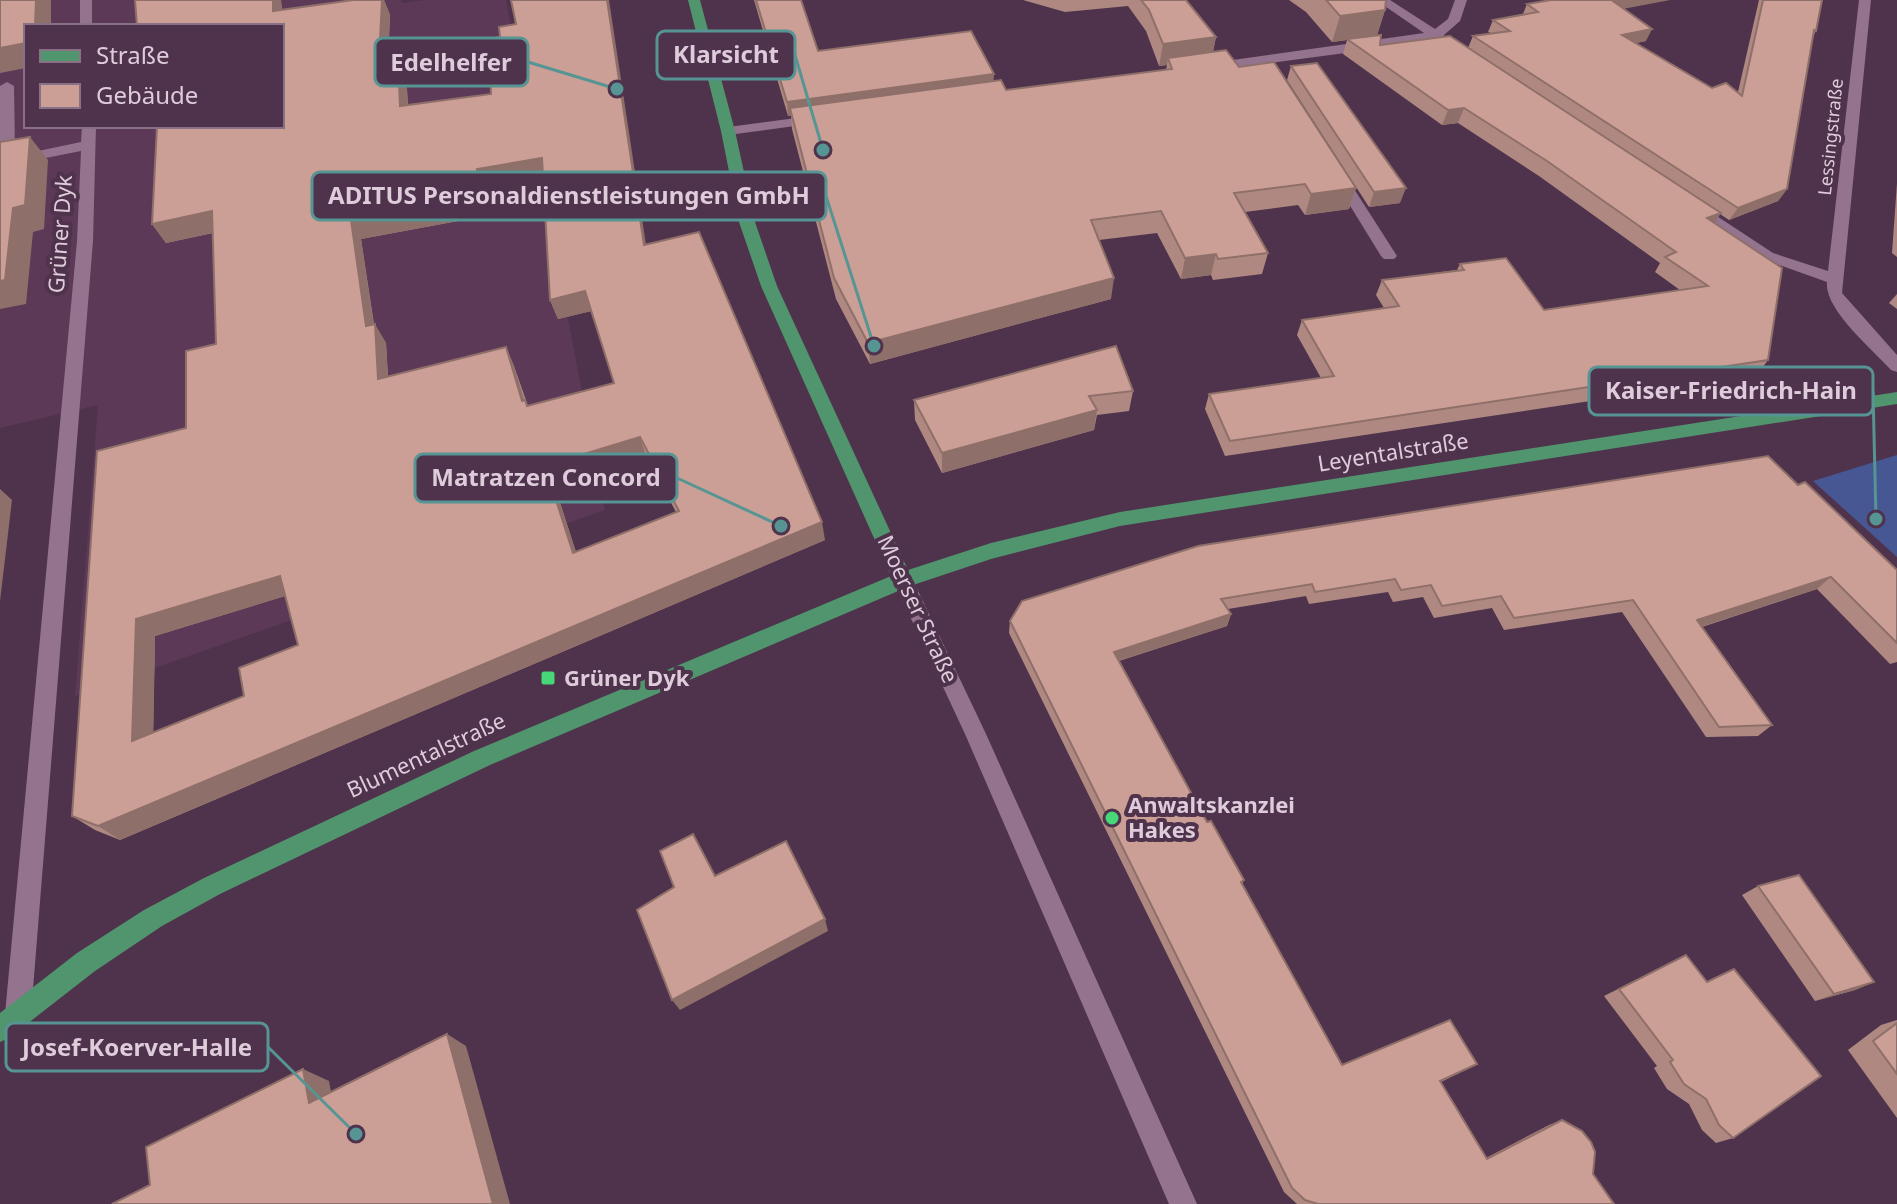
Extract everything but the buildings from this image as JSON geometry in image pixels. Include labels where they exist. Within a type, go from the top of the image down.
[{"type":"main road","name":"Moerser Straße","points":[[694,0],[728,131],[747,222],[769,286],[903,580]]},
{"type":"main road","name":"Leyentalstraße","points":[[903,580],[991,551],[1120,519],[1897,398]]},
{"type":"main road","name":"Blumentalstraße","points":[[9,1022],[97,955],[153,918],[212,886],[482,758],[903,580]]},
{"type":"street","points":[[86,0],[86,24]]},
{"type":"street","points":[[1382,0],[1449,44]]},
{"type":"street","points":[[1201,68],[1269,66],[1435,35],[1454,21],[1461,0]]},
{"type":"street","name":"Lessingstraße","points":[[1833,278],[1865,0]]},
{"type":"street","points":[[0,152],[8,151],[7,86]]},
{"type":"street","points":[[728,131],[838,117]]},
{"type":"street","points":[[0,163],[89,136]]},
{"type":"street","name":"Grüner Dyk","points":[[9,1022],[85,241],[89,136]]},
{"type":"street","points":[[1331,164],[1389,256]]},
{"type":"street","points":[[1675,194],[1768,256],[1833,278],[1834,293],[1839,303],[1897,366]]},
{"type":"street","name":"Moerser Straße","points":[[903,580],[986,755],[1089,996],[1183,1204]]},
{"type":"shaded area","points":[[0,0],[401,0],[402,3],[506,0],[605,510],[75,696],[98,405],[0,428]]},
{"type":"shaded area","points":[[1897,455],[1897,557],[1813,481]]},
{"type":"place","name":"Edelhelfer","points":[[617,89]]},
{"type":"place","name":"Klarsicht","points":[[823,150]]},
{"type":"place","name":"ADITUS Personaldienstleistungen GmbH","points":[[874,346]]},
{"type":"place","name":"Kaiser-Friedrich-Hain","points":[[1876,519]]},
{"type":"place","name":"Matratzen Concord","points":[[781,526]]},
{"type":"place","name":"Grüner Dyk","points":[[548,678]]},
{"type":"place","name":"Anwaltskanzlei Hakes","points":[[1112,818]]},
{"type":"place","name":"Josef-Koerver-Halle","points":[[356,1134]]}]
